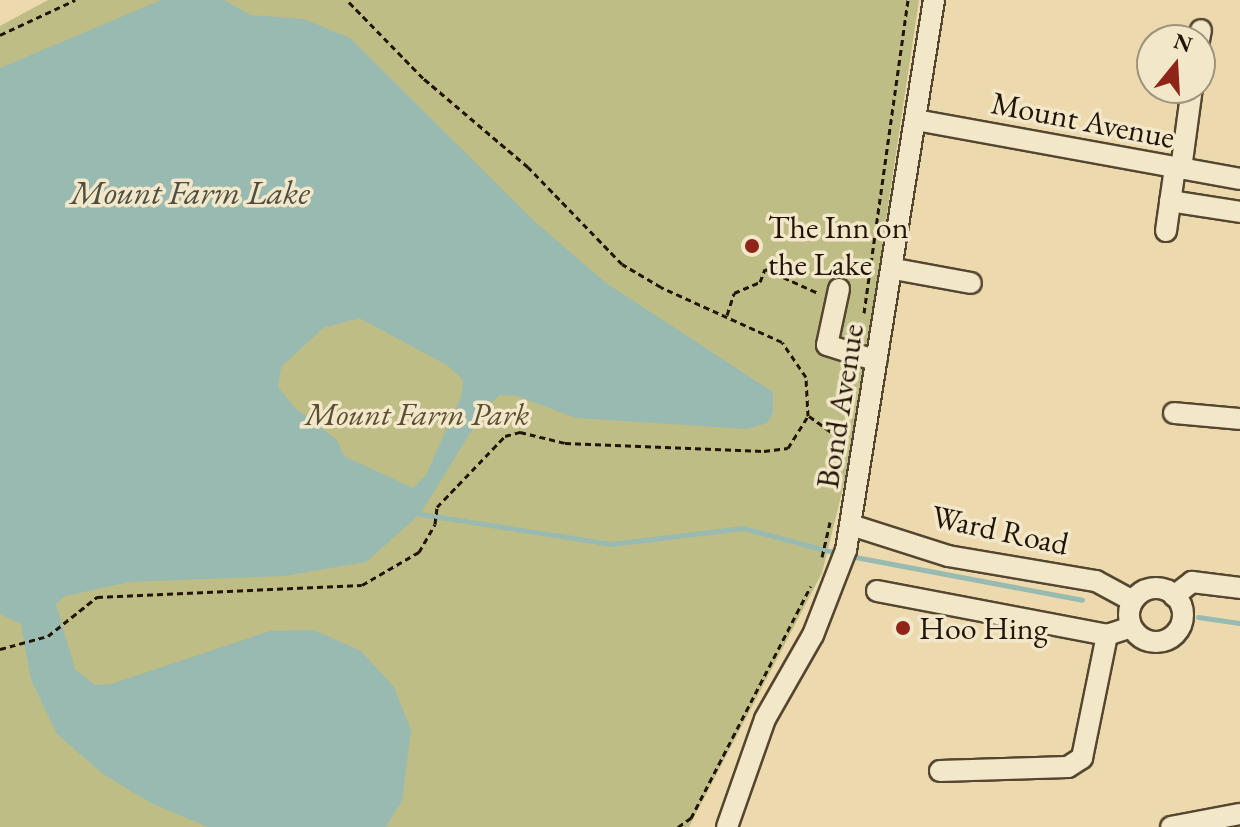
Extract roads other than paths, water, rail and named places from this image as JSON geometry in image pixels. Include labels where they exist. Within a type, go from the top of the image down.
[{"type":"street","name":"Bond Avenue","points":[[727,827],[739,801],[765,719],[813,635],[845,554],[894,269],[934,0]]},
{"type":"street","points":[[1166,231],[1189,104]]},
{"type":"street","name":"Mount Avenue","points":[[916,120],[1240,179]]},
{"type":"street","points":[[1170,201],[1240,212]]},
{"type":"street","points":[[894,269],[971,283]]},
{"type":"street","points":[[838,294],[827,345],[877,361]]},
{"type":"street","points":[[1174,413],[1240,419]]},
{"type":"street","name":"Ward Road","points":[[851,525],[948,556],[1096,581],[1133,601]]},
{"type":"street","points":[[1174,596],[1192,582],[1240,588]]},
{"type":"street","points":[[1153,588],[1174,596],[1183,612],[1172,637],[1154,642],[1132,627],[1133,601],[1153,588]]},
{"type":"street","points":[[877,591],[1107,635],[1132,627]]},
{"type":"street","points":[[940,771],[1068,767],[1082,758],[1107,635]]},
{"type":"street","name":"Bond Avenue","points":[[739,801],[742,827]]},
{"type":"street","points":[[1171,827],[1235,815]]},
{"type":"water","name":"Mount Farm Lake","points":[[161,0],[224,0],[251,15],[304,19],[350,38],[534,221],[606,283],[773,392],[773,413],[767,423],[747,429],[576,418],[517,396],[500,395],[487,406],[420,514],[366,562],[284,576],[130,582],[65,596],[56,604],[75,669],[95,685],[111,684],[270,631],[314,630],[361,651],[394,687],[411,730],[402,801],[386,827],[208,827],[151,803],[103,774],[57,734],[31,680],[21,624],[0,614],[0,68]],"holes":[[[359,318],[447,365],[463,380],[461,397],[426,475],[413,488],[344,456],[337,440],[294,407],[278,387],[281,367],[323,328]]]},
{"type":"waterway","points":[[420,514],[611,544],[743,528],[840,554]]},
{"type":"waterway","points":[[850,556],[1082,600]]},
{"type":"waterway","points":[[1198,617],[1240,623]]},
{"type":"place","name":"The Inn on the Lake","points":[[752,246]]},
{"type":"place","name":"Hoo Hing","points":[[903,628]]},
{"type":"park label","name":"Mount Farm Park","points":[[417,414]]}]
